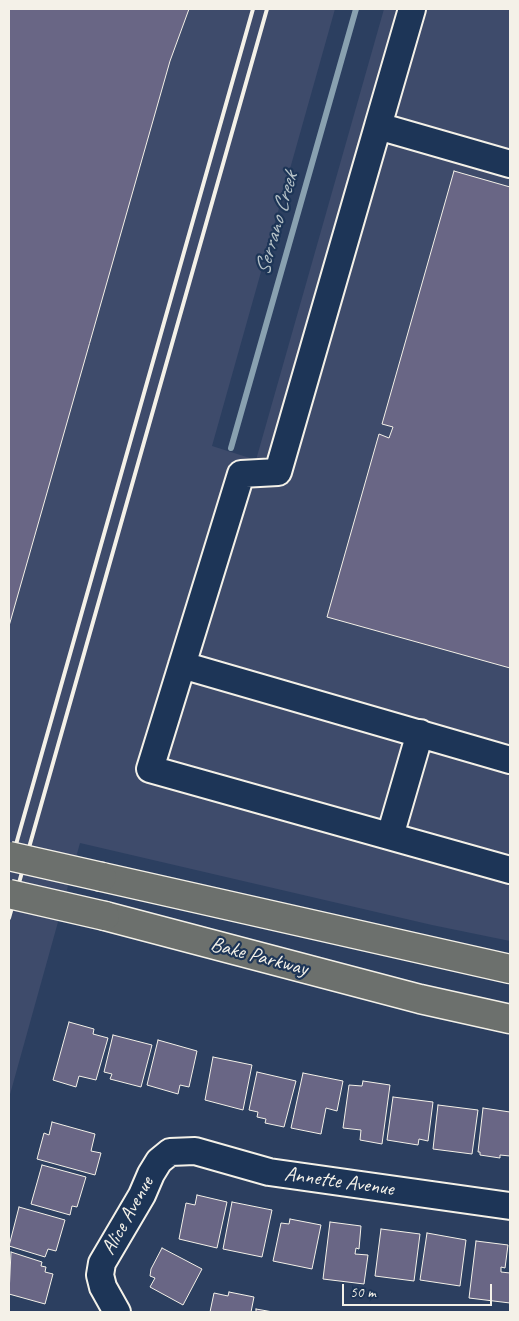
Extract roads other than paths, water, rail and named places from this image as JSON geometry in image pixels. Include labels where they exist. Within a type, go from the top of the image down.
[{"type":"main road","name":"Bake Parkway","points":[[9,856],[510,969]]},
{"type":"main road","name":"Bake Parkway","points":[[9,894],[105,916],[410,997],[510,1019]]},
{"type":"street","points":[[412,9],[278,472],[241,474],[150,769],[510,870]]},
{"type":"street","points":[[378,126],[510,164]]},
{"type":"street","points":[[182,665],[510,760]]},
{"type":"street","points":[[390,836],[420,734]]},
{"type":"street","name":"Annette Avenue","points":[[170,1152],[195,1151],[268,1172],[510,1206]]},
{"type":"street","name":"Alice Avenue","points":[[117,1312],[103,1288],[100,1275],[102,1263],[142,1195],[151,1174],[159,1161],[170,1152]]},
{"type":"waterway","name":"Serrano Creek","points":[[231,448],[356,9]]},
{"type":"railway","points":[[9,869],[253,9]]},
{"type":"railway","points":[[9,918],[267,9]]}]
